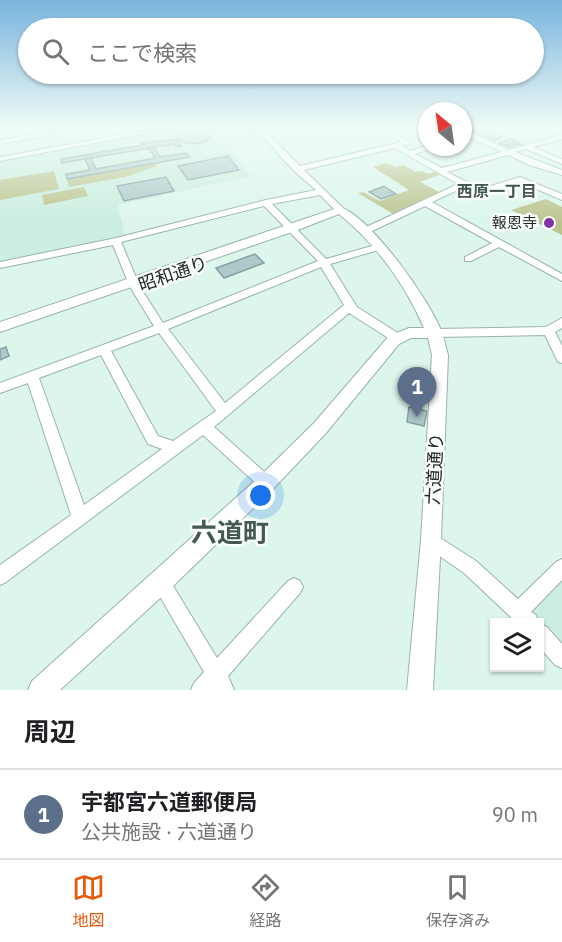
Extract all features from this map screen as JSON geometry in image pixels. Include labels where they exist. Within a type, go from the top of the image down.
[{"type":"street","points":[[287,158],[342,212]]},
{"type":"street","points":[[297,169],[343,158]]},
{"type":"street","points":[[418,158],[480,192],[520,179],[562,197]]},
{"type":"street","points":[[441,171],[487,158]]},
{"type":"street","points":[[525,158],[562,172]]},
{"type":"street","points":[[365,231],[464,184]]},
{"type":"street","points":[[0,266],[320,192]]},
{"type":"street","points":[[425,202],[562,278]]},
{"type":"street","points":[[266,203],[319,255],[353,310],[398,338]]},
{"type":"street","name":"六道通り","points":[[342,212],[365,231],[379,248],[424,313],[435,333],[441,365],[420,690]]},
{"type":"street","name":"昭和通り","points":[[0,332],[342,212]]},
{"type":"street","points":[[116,241],[134,285],[161,328],[224,412]]},
{"type":"street","points":[[468,259],[500,243]]},
{"type":"street","points":[[0,388],[161,328],[322,263],[379,248]]},
{"type":"street","name":"昭和通り","points":[[0,327],[134,285]]},
{"type":"street","points":[[0,576],[204,428],[350,306]]},
{"type":"street","points":[[40,690],[161,582],[266,483],[320,428],[389,345],[398,338],[414,332],[490,335],[549,331],[562,322]]},
{"type":"street","points":[[549,331],[562,359]]},
{"type":"street","points":[[104,349],[153,440],[175,448]]},
{"type":"street","points":[[32,376],[80,518]]},
{"type":"street","points":[[204,428],[266,483]]},
{"type":"street","points":[[431,540],[470,567],[524,617],[562,568]]},
{"type":"street","points":[[161,582],[220,682]]},
{"type":"street","points":[[201,690],[220,682],[294,587]]},
{"type":"street","points":[[544,638],[562,658]]},
{"type":"shaded area","points":[[15,158],[237,158],[251,176],[118,205],[125,236],[0,262],[0,161]]},
{"type":"shaded area","points":[[562,576],[562,647],[544,627],[544,618],[536,618],[533,615],[532,607]]},
{"type":"green space","points":[[156,163],[157,166],[125,177],[69,187],[67,179]]},
{"type":"green space","points":[[386,163],[395,167],[403,165],[416,172],[422,171],[429,174],[437,171],[442,174],[420,182],[439,192],[393,214],[358,193],[363,192],[380,201],[409,190],[373,167]]},
{"type":"green space","points":[[54,171],[59,189],[0,200],[0,180]]},
{"type":"green space","points":[[84,187],[88,196],[44,205],[42,195]]},
{"type":"green space","name":"報恩寺","points":[[546,199],[562,207],[562,235],[511,210]]},
{"type":"building","points":[[66,158],[90,158],[62,163],[61,159]]},
{"type":"building","points":[[91,158],[96,169],[154,158],[183,158],[67,179],[66,174],[90,170],[85,159]]},
{"type":"building","points":[[217,158],[230,158],[239,170],[188,180],[178,166]]},
{"type":"building","points":[[166,177],[174,191],[124,201],[117,186]]},
{"type":"building","points":[[384,186],[396,194],[381,199],[369,192]]},
{"type":"building","points":[[255,254],[264,263],[224,278],[216,268]]},
{"type":"building","points":[[6,347],[9,356],[0,360],[0,349]]},
{"type":"building","points":[[409,407],[427,411],[424,426],[407,422]]},
{"type":"place","name":"報恩寺","points":[[549,223]]},
{"type":"place","name":"宇都宮六道郵便局","points":[[417,417]]},
{"type":"district","name":"西原一丁目","points":[[497,191]]},
{"type":"district","name":"六道町","points":[[230,533]]}]
